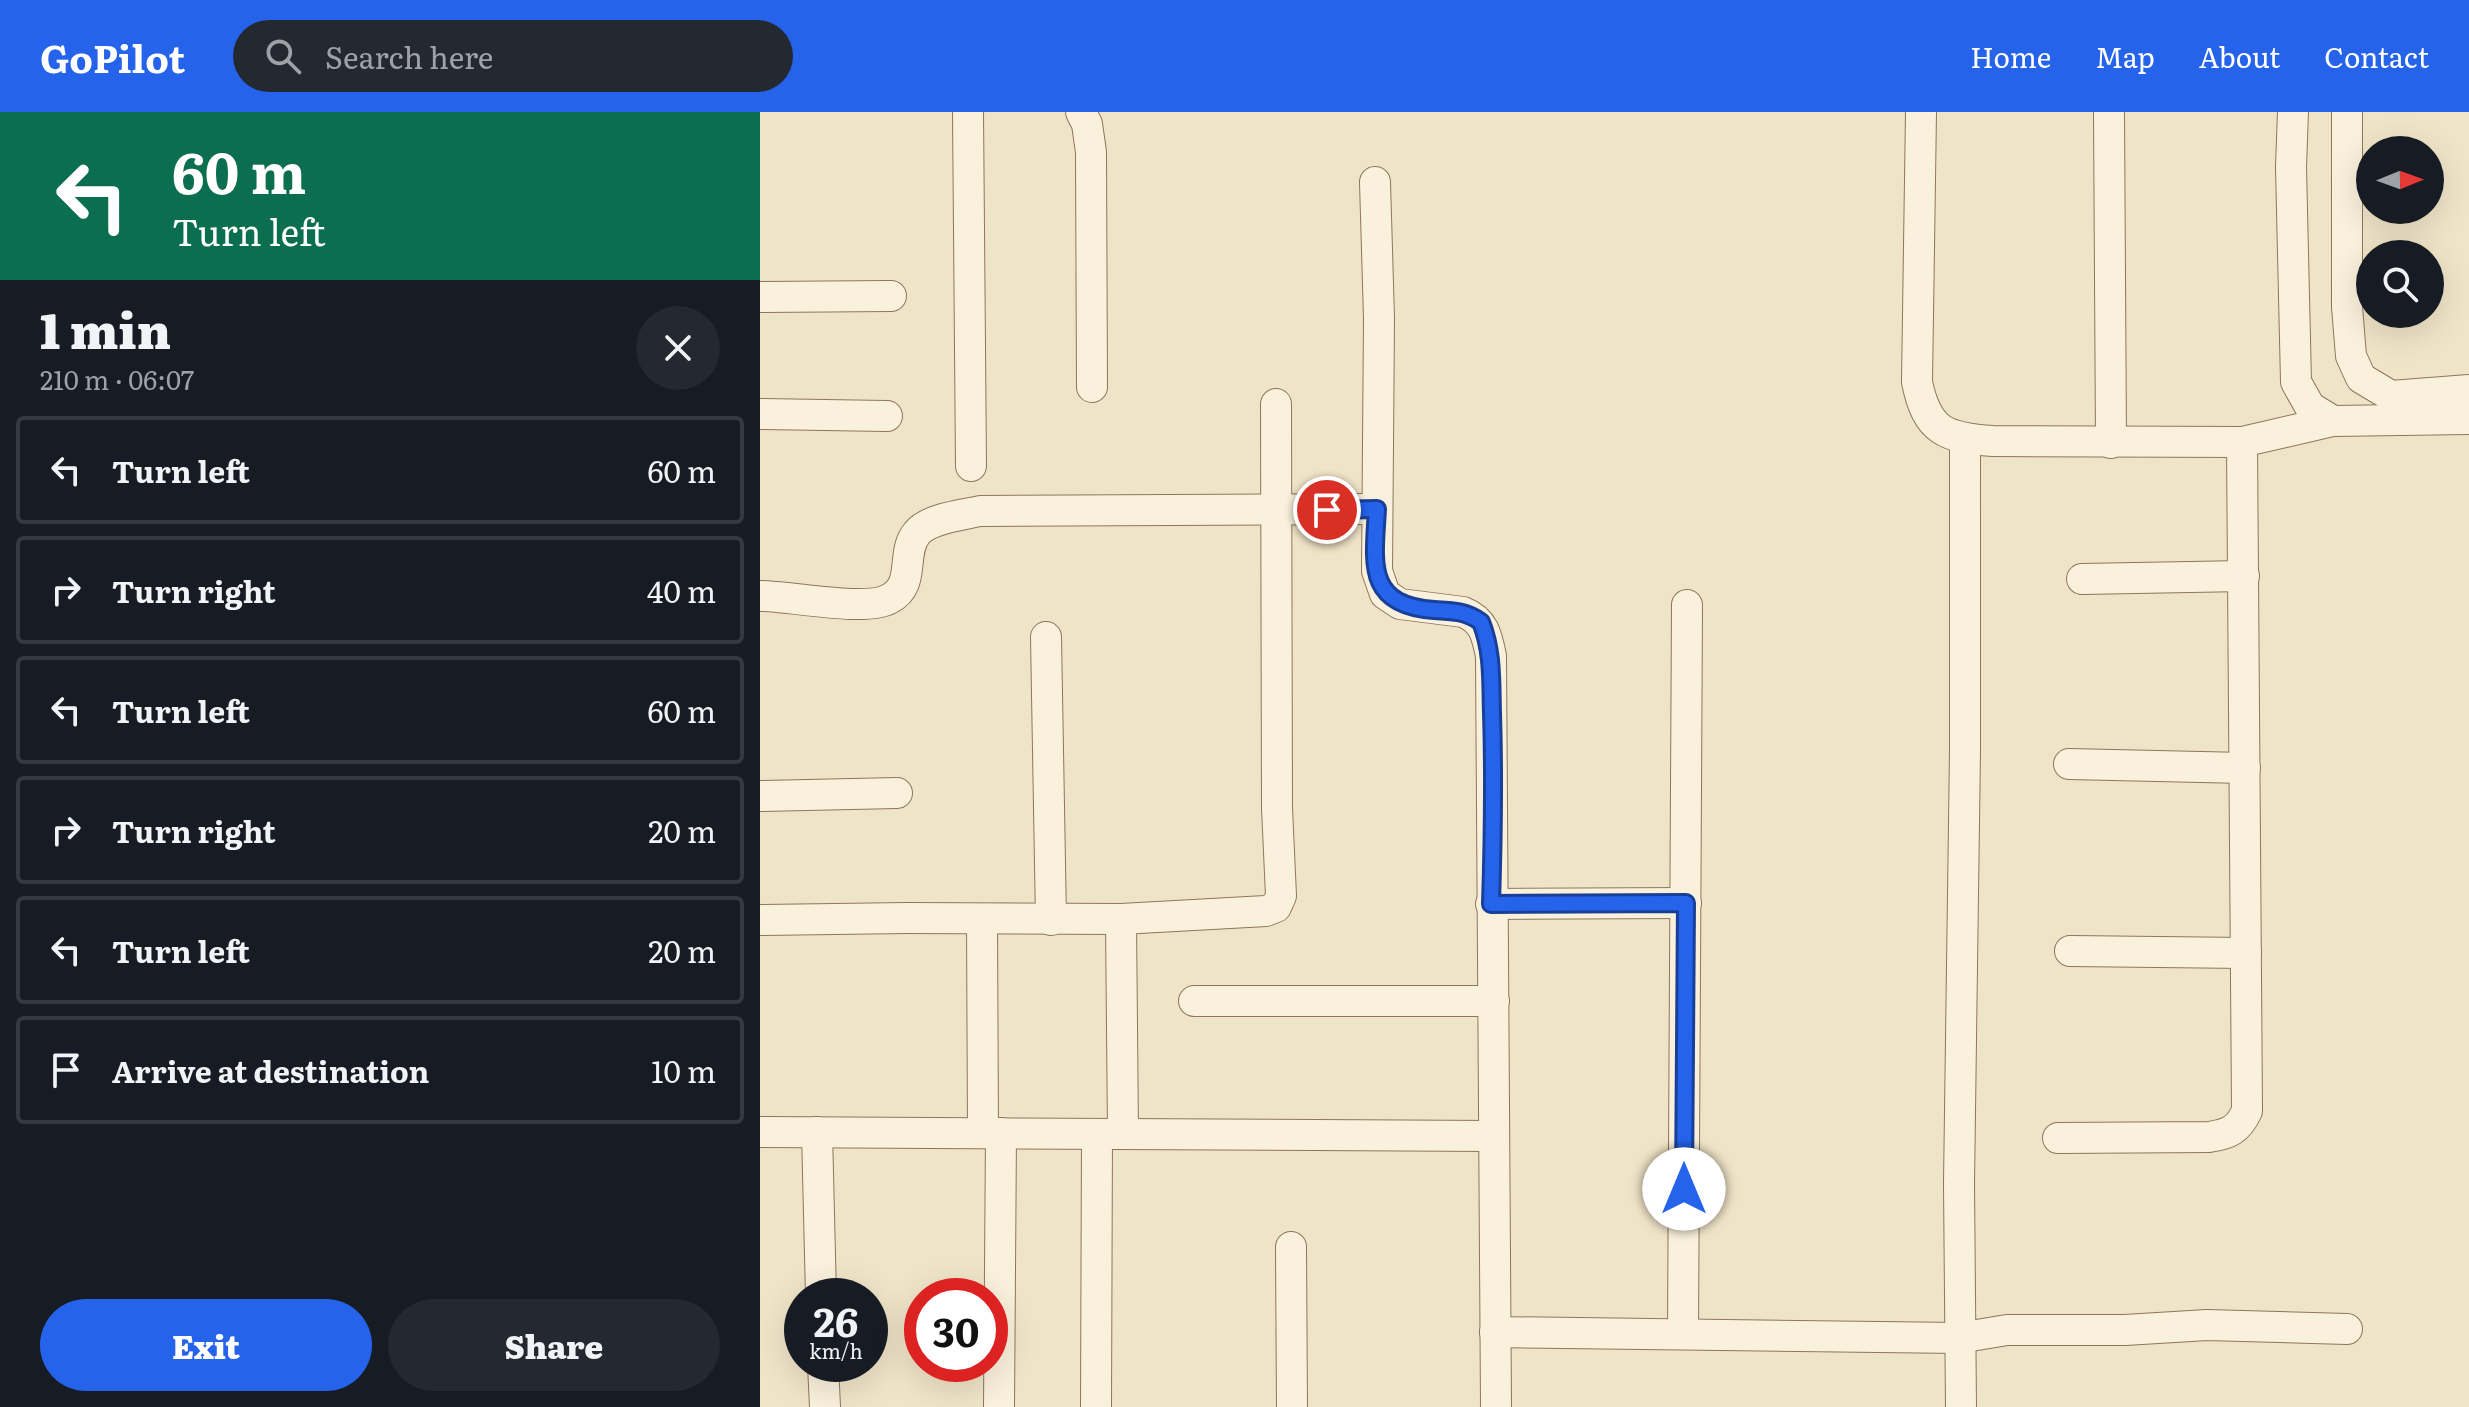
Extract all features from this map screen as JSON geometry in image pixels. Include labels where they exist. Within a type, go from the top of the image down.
[{"type":"street","points":[[968,112],[971,466]]},
{"type":"street","points":[[1081,112],[1087,124],[1091,152],[1092,387]]},
{"type":"street","points":[[1921,112],[1917,382],[1922,406],[1938,427],[1965,439],[2111,443],[2242,442],[2333,421],[2469,419]]},
{"type":"street","points":[[2109,112],[2111,443]]},
{"type":"street","points":[[2293,112],[2291,167],[2296,382],[2310,407],[2333,421]]},
{"type":"street","points":[[2347,112],[2347,307],[2351,356],[2361,378],[2391,396],[2469,390]]},
{"type":"street","points":[[1375,182],[1379,318],[1377,571],[1385,594],[1400,604],[1472,615],[1481,622],[1491,656],[1496,1407]]},
{"type":"street","points":[[760,297],[891,296]]},
{"type":"street","points":[[760,920],[1121,919],[1266,911],[1276,907],[1281,896],[1277,808],[1276,404]]},
{"type":"street","points":[[760,414],[887,416]]},
{"type":"street","points":[[1961,1407],[1965,439]]},
{"type":"street","points":[[2058,1138],[2209,1137],[2229,1134],[2240,1125],[2247,1111],[2242,442]]},
{"type":"street","points":[[760,596],[863,604],[888,600],[900,591],[908,576],[911,543],[918,531],[980,511],[1377,509]]},
{"type":"street","points":[[2082,579],[2244,576]]},
{"type":"street","points":[[1683,1334],[1687,605]]},
{"type":"street","points":[[1046,637],[1051,920]]},
{"type":"street","points":[[2069,764],[2245,768]]},
{"type":"street","points":[[760,796],[897,793]]},
{"type":"street","points":[[1491,904],[1686,903]]},
{"type":"street","points":[[982,919],[992,1133],[999,1407]]},
{"type":"street","points":[[1096,1407],[1121,919]]},
{"type":"street","points":[[2070,951],[2246,953]]},
{"type":"street","points":[[1194,1001],[1494,1001]]},
{"type":"street","points":[[760,1132],[1492,1136]]},
{"type":"street","points":[[817,1132],[821,1278]]},
{"type":"street","points":[[1291,1247],[1292,1407]]},
{"type":"street","points":[[1495,1332],[1959,1338],[2007,1330],[2125,1330],[2207,1325],[2347,1329]]},
{"type":"street","points":[[824,1382],[825,1407]]},
{"type":"route","points":[[1327,510],[1377,509],[1377,571],[1385,594],[1400,604],[1463,612],[1481,622],[1491,656],[1492,682],[1494,830],[1491,904],[1686,903],[1684,1189]]}]
